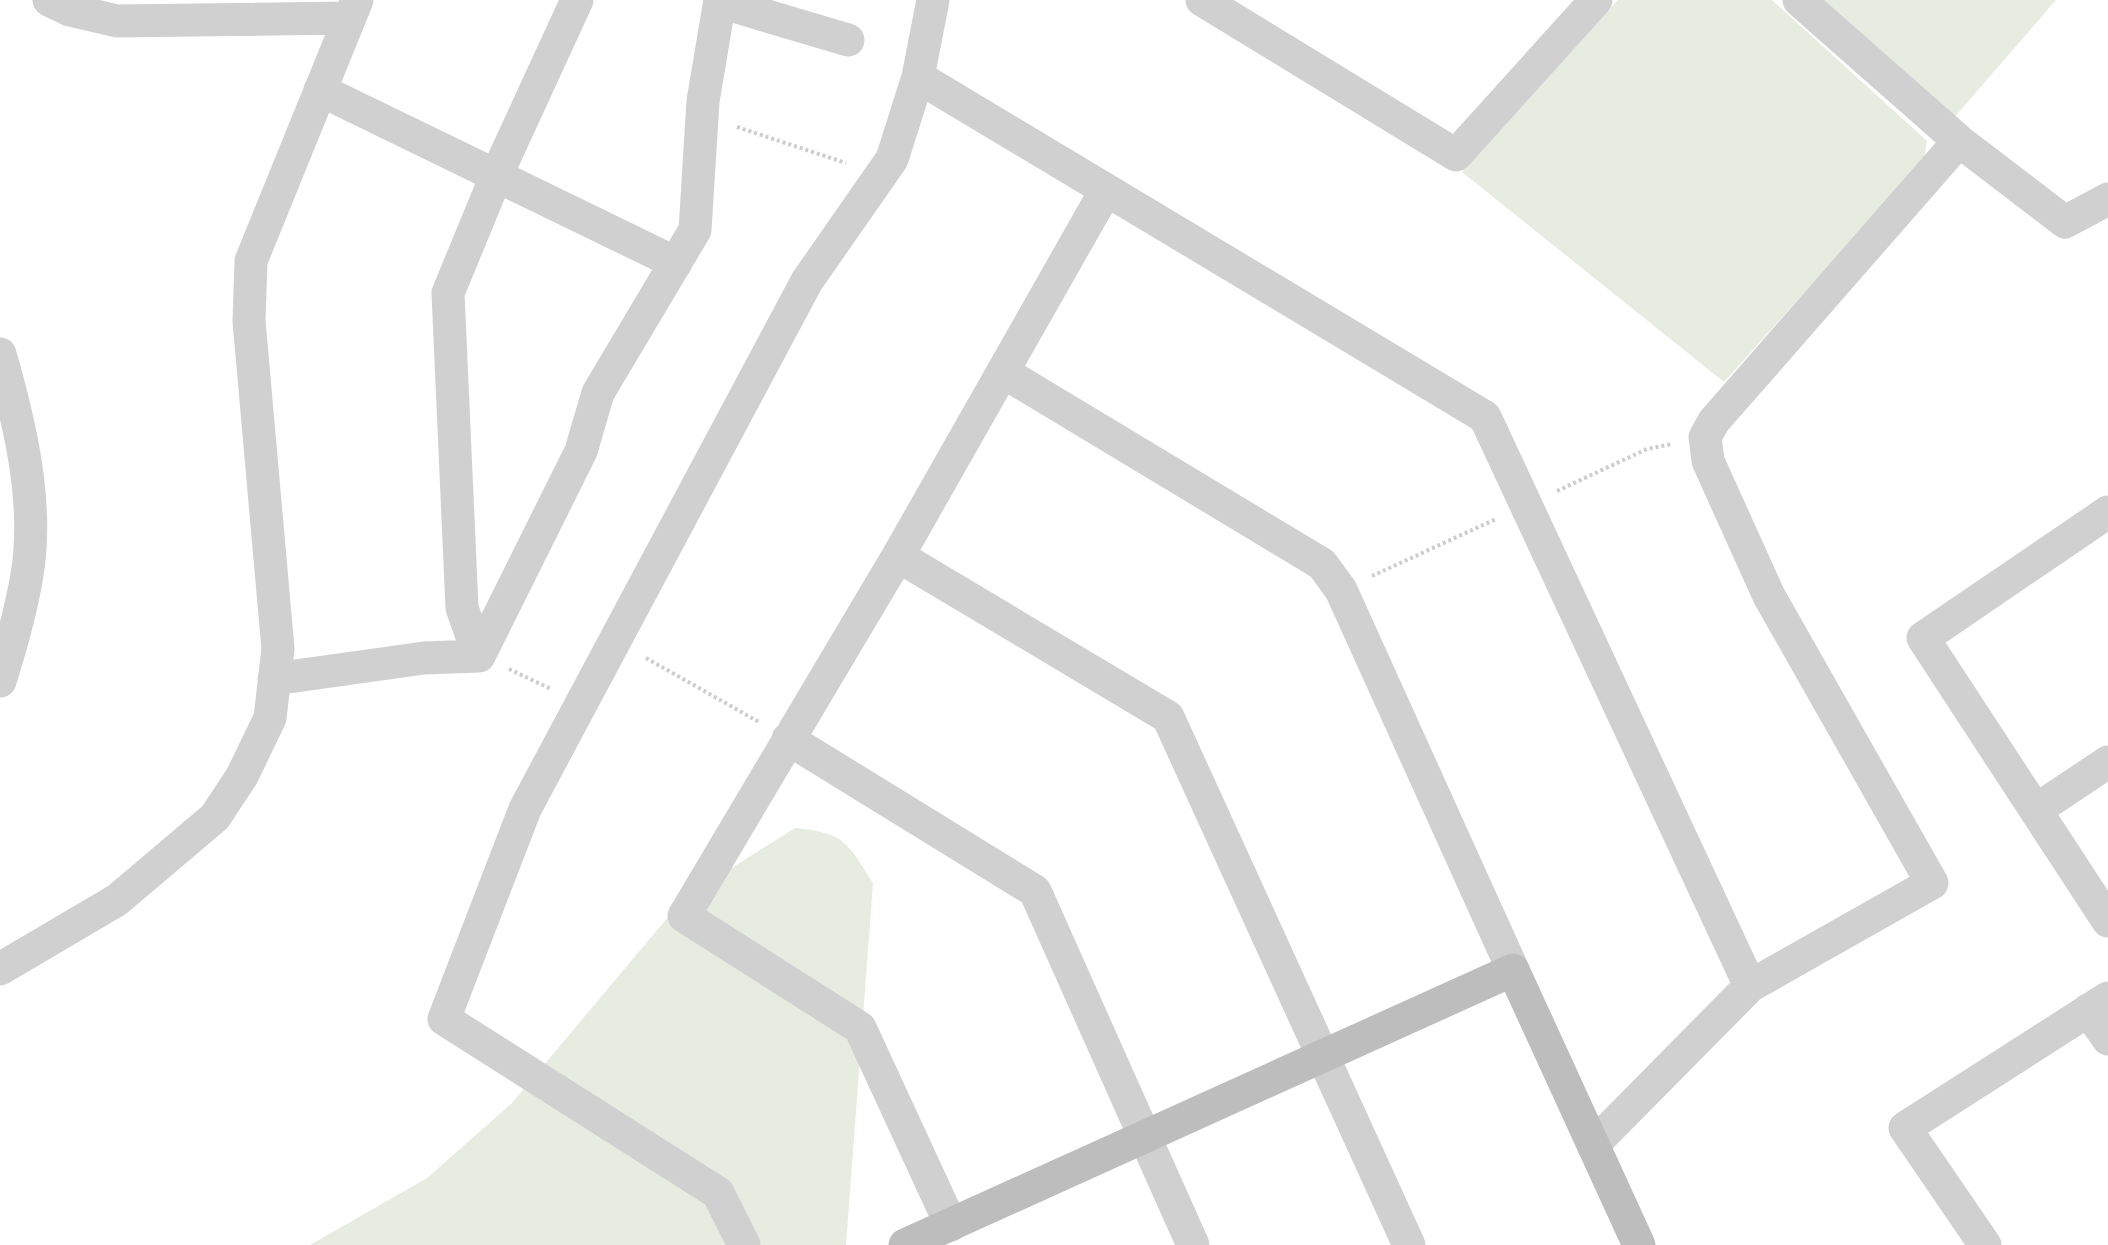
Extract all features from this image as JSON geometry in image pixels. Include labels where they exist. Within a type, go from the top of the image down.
[{"type":"street","points":[[0,969],[117,900],[215,817],[242,776],[270,718],[278,649],[249,321],[251,261],[354,9],[117,21],[70,10],[49,0]]},
{"type":"street","points":[[479,656],[462,608],[448,293],[497,174],[577,0]]},
{"type":"street","points":[[744,1245],[718,1193],[444,1019],[525,809],[807,281],[892,159],[918,77],[933,0]]},
{"type":"street","points":[[1202,0],[1456,155],[1596,0]]},
{"type":"street","points":[[1799,0],[1959,141],[2065,222],[2108,199]]},
{"type":"street","points":[[479,656],[581,451],[597,393],[695,230],[702,116],[720,1],[848,40]]},
{"type":"street","points":[[918,77],[1485,417],[1750,986]]},
{"type":"street","points":[[320,90],[497,174],[676,263]]},
{"type":"street","points":[[1593,1145],[1750,986],[1932,883],[1769,596],[1708,460],[1705,437],[1714,420],[1959,141]]},
{"type":"street","points":[[956,1235],[860,1028],[684,916],[898,556],[1106,190]]},
{"type":"street","points":[[0,354],[16,410],[30,505],[28,573],[13,643],[0,681]]},
{"type":"street","points":[[1004,372],[1322,564],[1341,590],[1639,1245]]},
{"type":"street","points":[[2108,512],[1923,638],[2108,921]]},
{"type":"street","points":[[898,556],[1168,717],[1409,1245]]},
{"type":"street","points":[[274,679],[424,658],[479,656]]},
{"type":"street","points":[[788,739],[1035,891],[1193,1245]]},
{"type":"street","points":[[2036,810],[2108,762]]},
{"type":"street","points":[[905,1245],[956,1235],[1143,1137],[1513,970]]},
{"type":"street","points":[[1985,1245],[1905,1128],[2098,1004],[2108,1039]]},
{"type":"path","points":[[702,116],[853,165]]},
{"type":"path","points":[[1341,590],[1647,449],[1705,437]]},
{"type":"path","points":[[615,640],[788,739]]},
{"type":"path","points":[[479,656],[582,703]]},
{"type":"shaded area","points":[[1618,0],[1772,0],[1927,141],[1924,159],[1724,382],[1462,172]]},
{"type":"shaded area","points":[[1821,0],[2056,0],[1952,120]]},
{"type":"shaded area","points":[[795,828],[825,833],[843,842],[857,858],[873,883],[846,1245],[310,1245],[427,1178],[512,1103],[684,898]]}]
